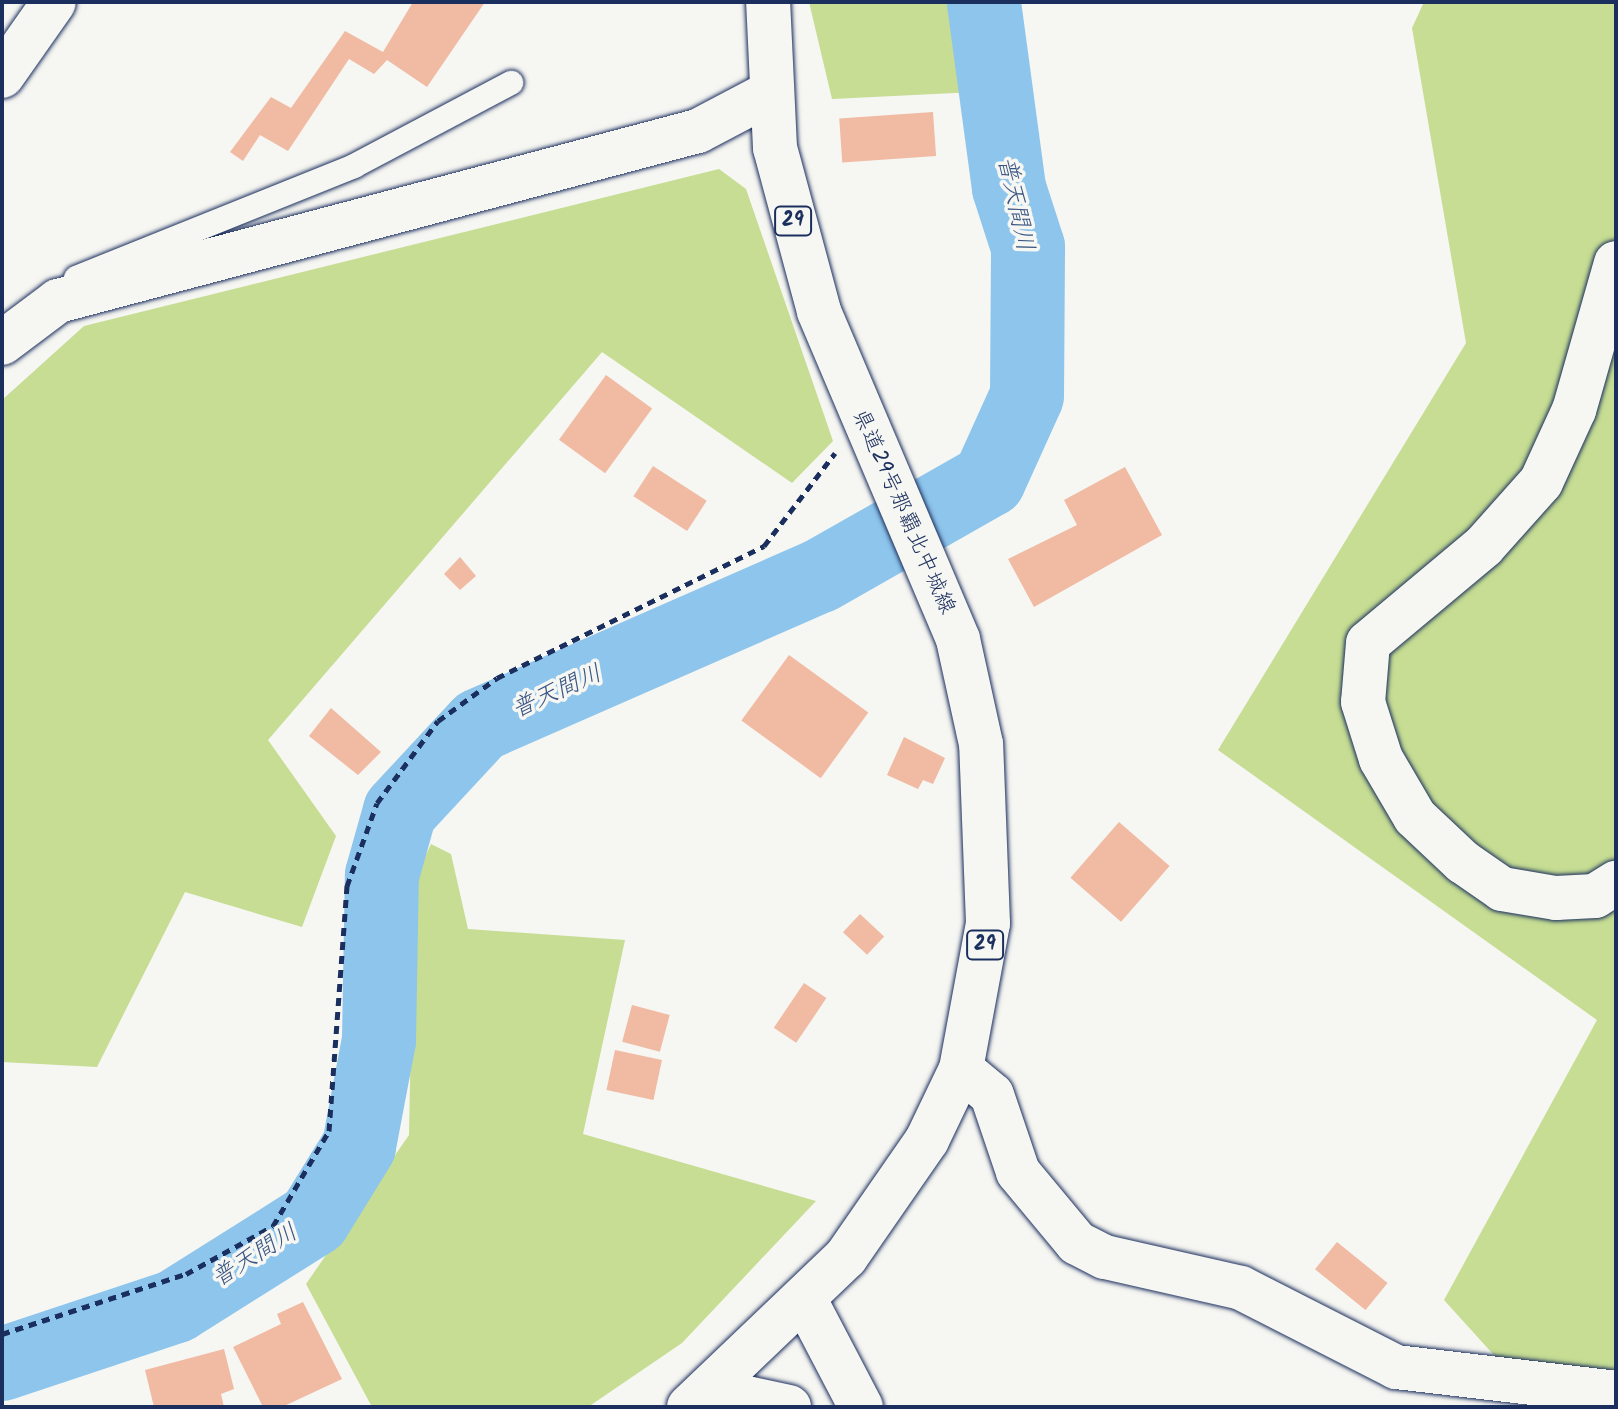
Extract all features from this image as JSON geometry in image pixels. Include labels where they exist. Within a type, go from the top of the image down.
[{"type":"main road","points":[[2,76],[54,2]]},
{"type":"main road","name":"県道29号那覇北中城線","points":[[693,1404],[805,1300],[885,1206],[961,1069],[988,923],[988,817],[958,639],[922,548],[862,425],[786,197],[770,93],[768,2]]},
{"type":"main road","points":[[2,343],[58,301],[698,131],[770,93]]},
{"type":"main road","points":[[1616,263],[1574,410],[1541,482],[1484,546],[1368,643],[1363,702],[1381,759],[1415,817],[1463,862],[1502,889],[1556,898],[1595,896],[1616,883]]},
{"type":"main road","points":[[961,1069],[992,1095],[1018,1172],[1077,1243],[1105,1257],[1241,1288],[1396,1367],[1616,1393]]},
{"type":"main road","points":[[805,1300],[861,1407]]},
{"type":"main road","points":[[693,1404],[747,1398],[789,1407]]},
{"type":"lane","points":[[58,301],[70,281],[354,166],[511,83]]},
{"type":"path","points":[[2,1334],[186,1274],[273,1226],[329,1131],[347,886],[377,803],[438,721],[497,678],[764,546],[862,425]]},
{"type":"green space","points":[[809,2],[963,2],[975,92],[832,99]]},
{"type":"green space","points":[[1424,2],[1616,2],[1616,1407],[1541,1407],[1444,1300],[1597,1020],[1218,750],[1466,343],[1412,28]]},
{"type":"green space","points":[[719,169],[746,189],[833,441],[792,483],[602,352],[268,740],[336,836],[302,927],[185,892],[97,1067],[2,1062],[2,400],[84,326]]},
{"type":"green space","points":[[431,844],[451,854],[468,929],[625,940],[583,1134],[816,1201],[682,1343],[588,1407],[372,1407],[306,1284],[409,1135],[414,880]]},
{"type":"building","points":[[413,2],[485,2],[427,87],[387,60],[374,74],[349,59],[288,151],[260,135],[243,161],[230,152],[271,97],[291,108],[345,31],[383,52]]},
{"type":"building","points":[[933,112],[936,156],[842,162],[839,119]]},
{"type":"building","points":[[606,375],[652,409],[605,473],[559,440]]},
{"type":"building","points":[[653,466],[707,501],[687,531],[633,496]]},
{"type":"building","points":[[1125,467],[1162,535],[1034,607],[1008,559],[1077,525],[1064,500]]},
{"type":"building","points":[[460,557],[476,576],[460,590],[444,574]]},
{"type":"building","points":[[789,655],[868,713],[821,778],[741,721]]},
{"type":"building","points":[[331,708],[381,752],[358,775],[309,736]]},
{"type":"building","points":[[904,737],[945,758],[933,784],[923,780],[918,789],[887,775]]},
{"type":"building","points":[[1119,822],[1170,866],[1121,922],[1070,878]]},
{"type":"building","points":[[860,914],[884,937],[867,955],[843,932]]},
{"type":"building","points":[[804,983],[826,998],[796,1043],[774,1028]]},
{"type":"building","points":[[632,1005],[670,1015],[660,1052],[622,1042]]},
{"type":"building","points":[[615,1050],[662,1060],[653,1100],[606,1090]]},
{"type":"building","points":[[1337,1242],[1388,1283],[1365,1310],[1315,1269]]},
{"type":"building","points":[[303,1302],[342,1379],[282,1407],[263,1407],[233,1347],[281,1324],[277,1314]]},
{"type":"building","points":[[224,1349],[234,1389],[221,1394],[224,1407],[154,1407],[145,1370]]},
{"type":"waterway","name":"普天間川","points":[[2,1364],[176,1306],[314,1219],[359,1146],[379,1040],[382,875],[400,811],[480,725],[820,576],[989,480],[1027,396],[1028,247],[1009,188],[984,2]]}]
